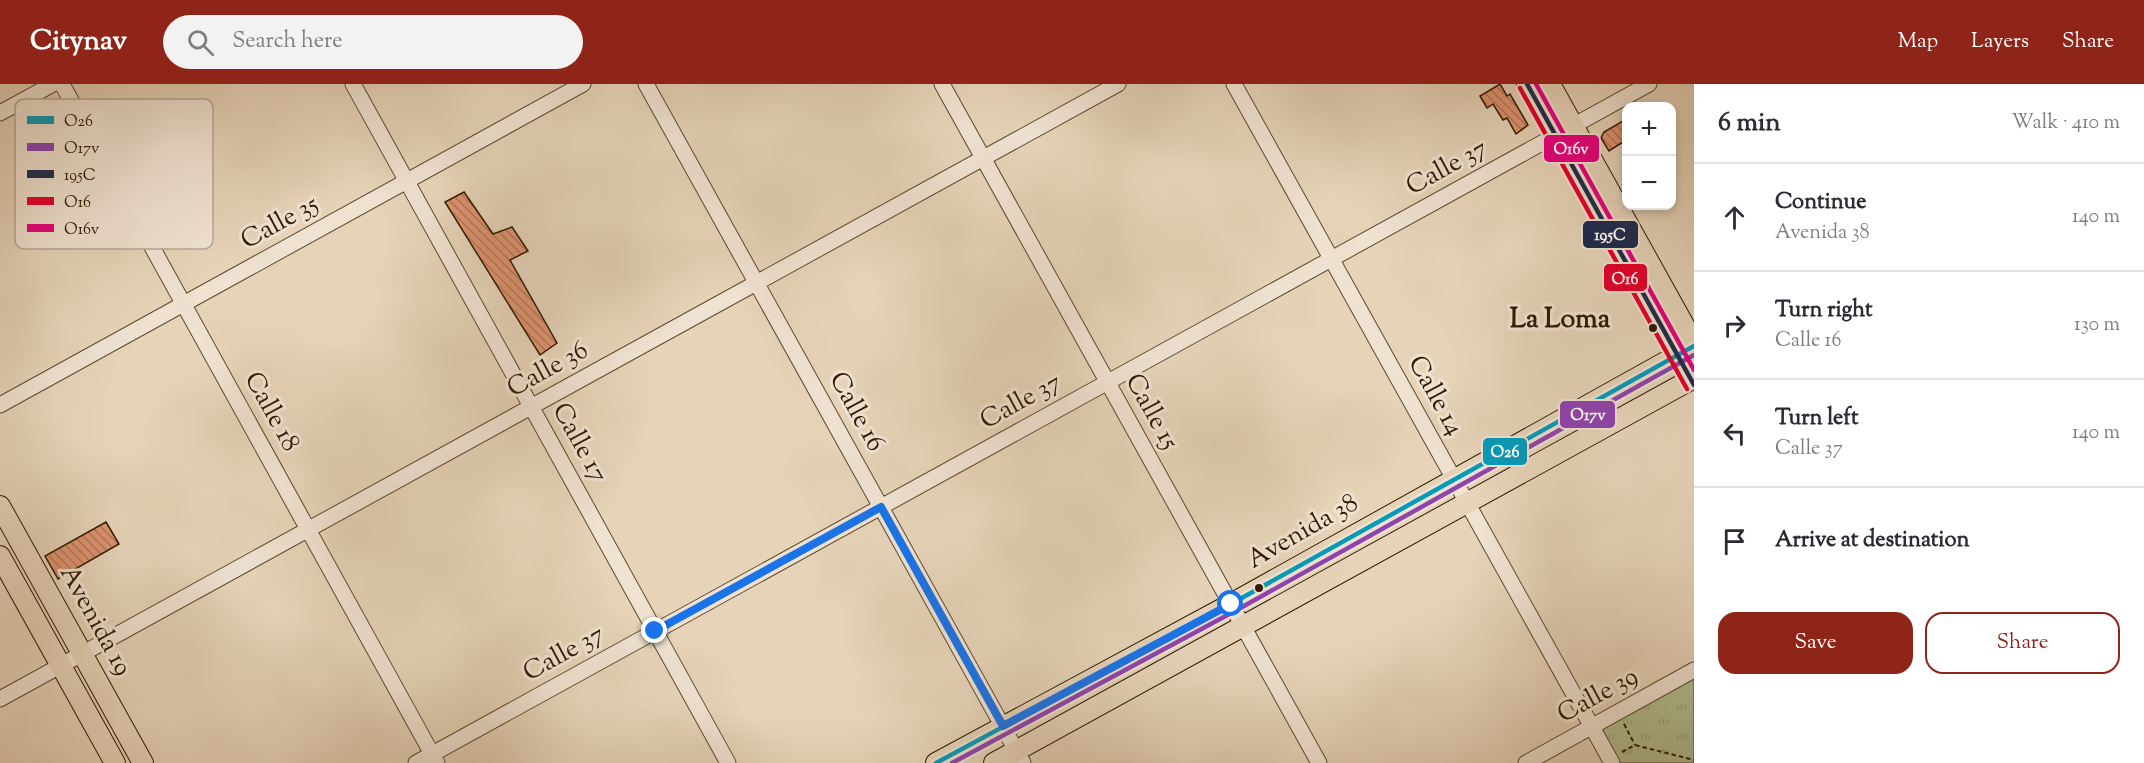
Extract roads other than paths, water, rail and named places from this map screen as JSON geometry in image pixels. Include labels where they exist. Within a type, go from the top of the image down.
[{"type":"main road","points":[[1527,84],[1555,136],[1688,348]]},
{"type":"main road","points":[[1550,84],[1688,348],[1693,381]]},
{"type":"main road","name":"Avenida 38","points":[[936,763],[1231,604],[1688,348]]},
{"type":"main road","name":"Avenida 38","points":[[993,763],[1020,757],[1243,626],[1693,381]]},
{"type":"main road","name":"Avenida 19","points":[[0,506],[143,763]]},
{"type":"main road","name":"Avenida 19","points":[[0,556],[115,763]]},
{"type":"street","points":[[26,99],[53,84]]},
{"type":"street","name":"Calle 18","points":[[62,84],[70,99]]},
{"type":"street","name":"Calle 17","points":[[353,84],[728,763]]},
{"type":"street","name":"Calle 35","points":[[0,405],[583,84]]},
{"type":"street","name":"Calle 16","points":[[646,84],[1020,757]]},
{"type":"street","name":"Calle 15","points":[[942,84],[1319,763]]},
{"type":"street","name":"Calle 36","points":[[0,699],[1118,84]]},
{"type":"street","name":"Calle 14","points":[[1234,84],[1612,763]]},
{"type":"street","name":"Calle 37","points":[[416,763],[433,760],[655,631],[1649,84]]},
{"type":"street","points":[[0,113],[15,105]]},
{"type":"street","name":"Calle 18","points":[[154,249],[433,760]]},
{"type":"street","name":"Calle 39","points":[[1526,763],[1592,727],[1620,722],[1694,670]]},
{"type":"district","name":"La Loma","points":[[1560,320]]}]
